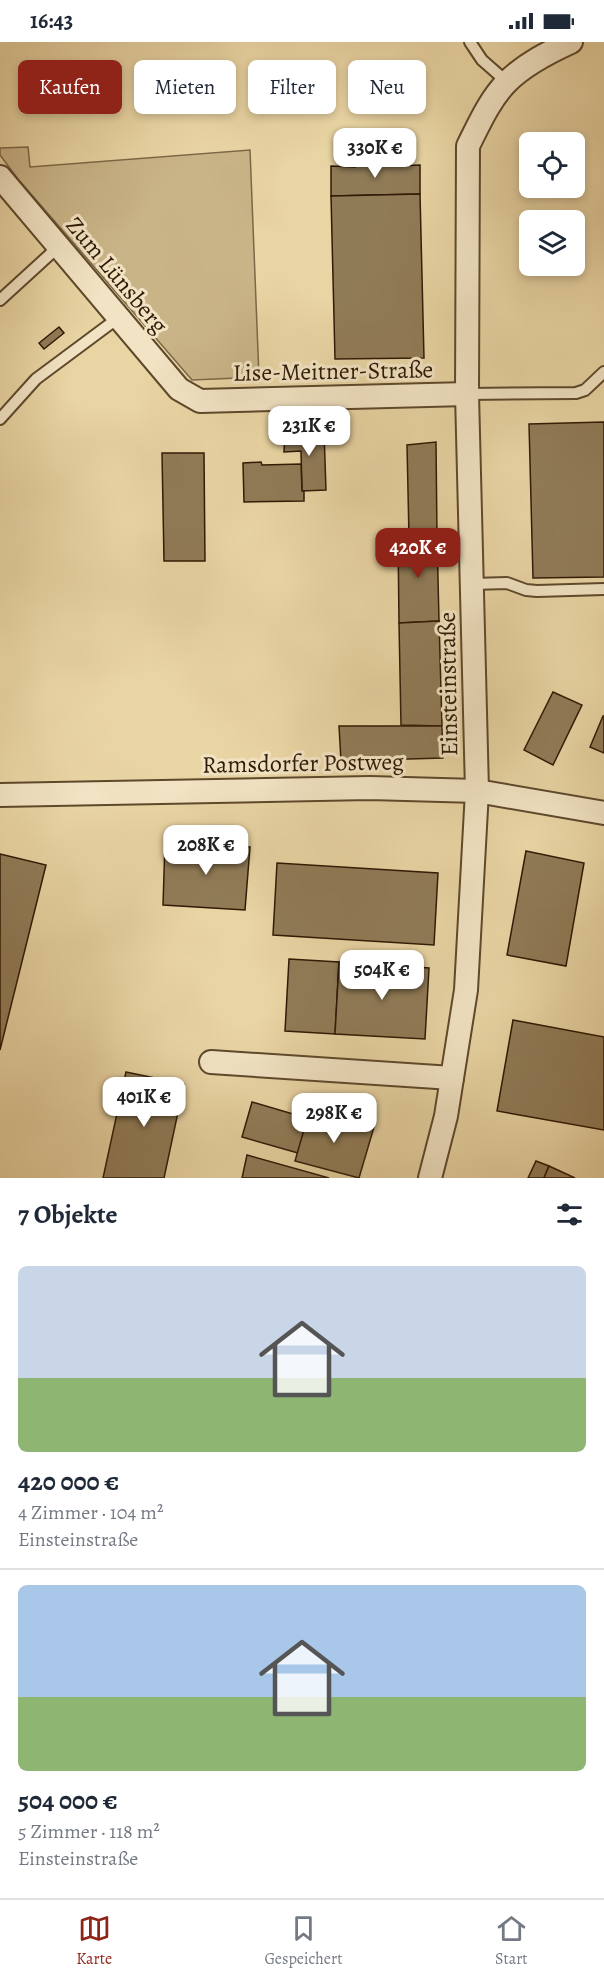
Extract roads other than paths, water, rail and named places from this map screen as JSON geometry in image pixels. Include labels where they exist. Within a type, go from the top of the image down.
[{"type":"street","name":"Einsteinstraße","points":[[430,1178],[446,1116],[466,990],[477,791],[467,394],[468,146],[486,111],[507,82],[542,55],[571,42]]},
{"type":"street","name":"Zum Lünsberg","points":[[0,177],[179,389],[200,401]]},
{"type":"street","name":"Lise-Meitner-Straße","points":[[200,401],[467,394]]},
{"type":"street","name":"Ramsdorfer Postweg","points":[[0,795],[370,788],[477,791],[604,813]]},
{"type":"street","points":[[211,1062],[452,1078]]},
{"type":"lane","points":[[470,42],[482,60],[507,82]]},
{"type":"lane","points":[[0,300],[58,247]]},
{"type":"lane","points":[[0,419],[36,379],[118,318]]},
{"type":"lane","points":[[467,394],[576,393],[585,390],[604,372]]},
{"type":"lane","points":[[472,584],[507,583],[526,590],[537,591],[604,589]]}]
